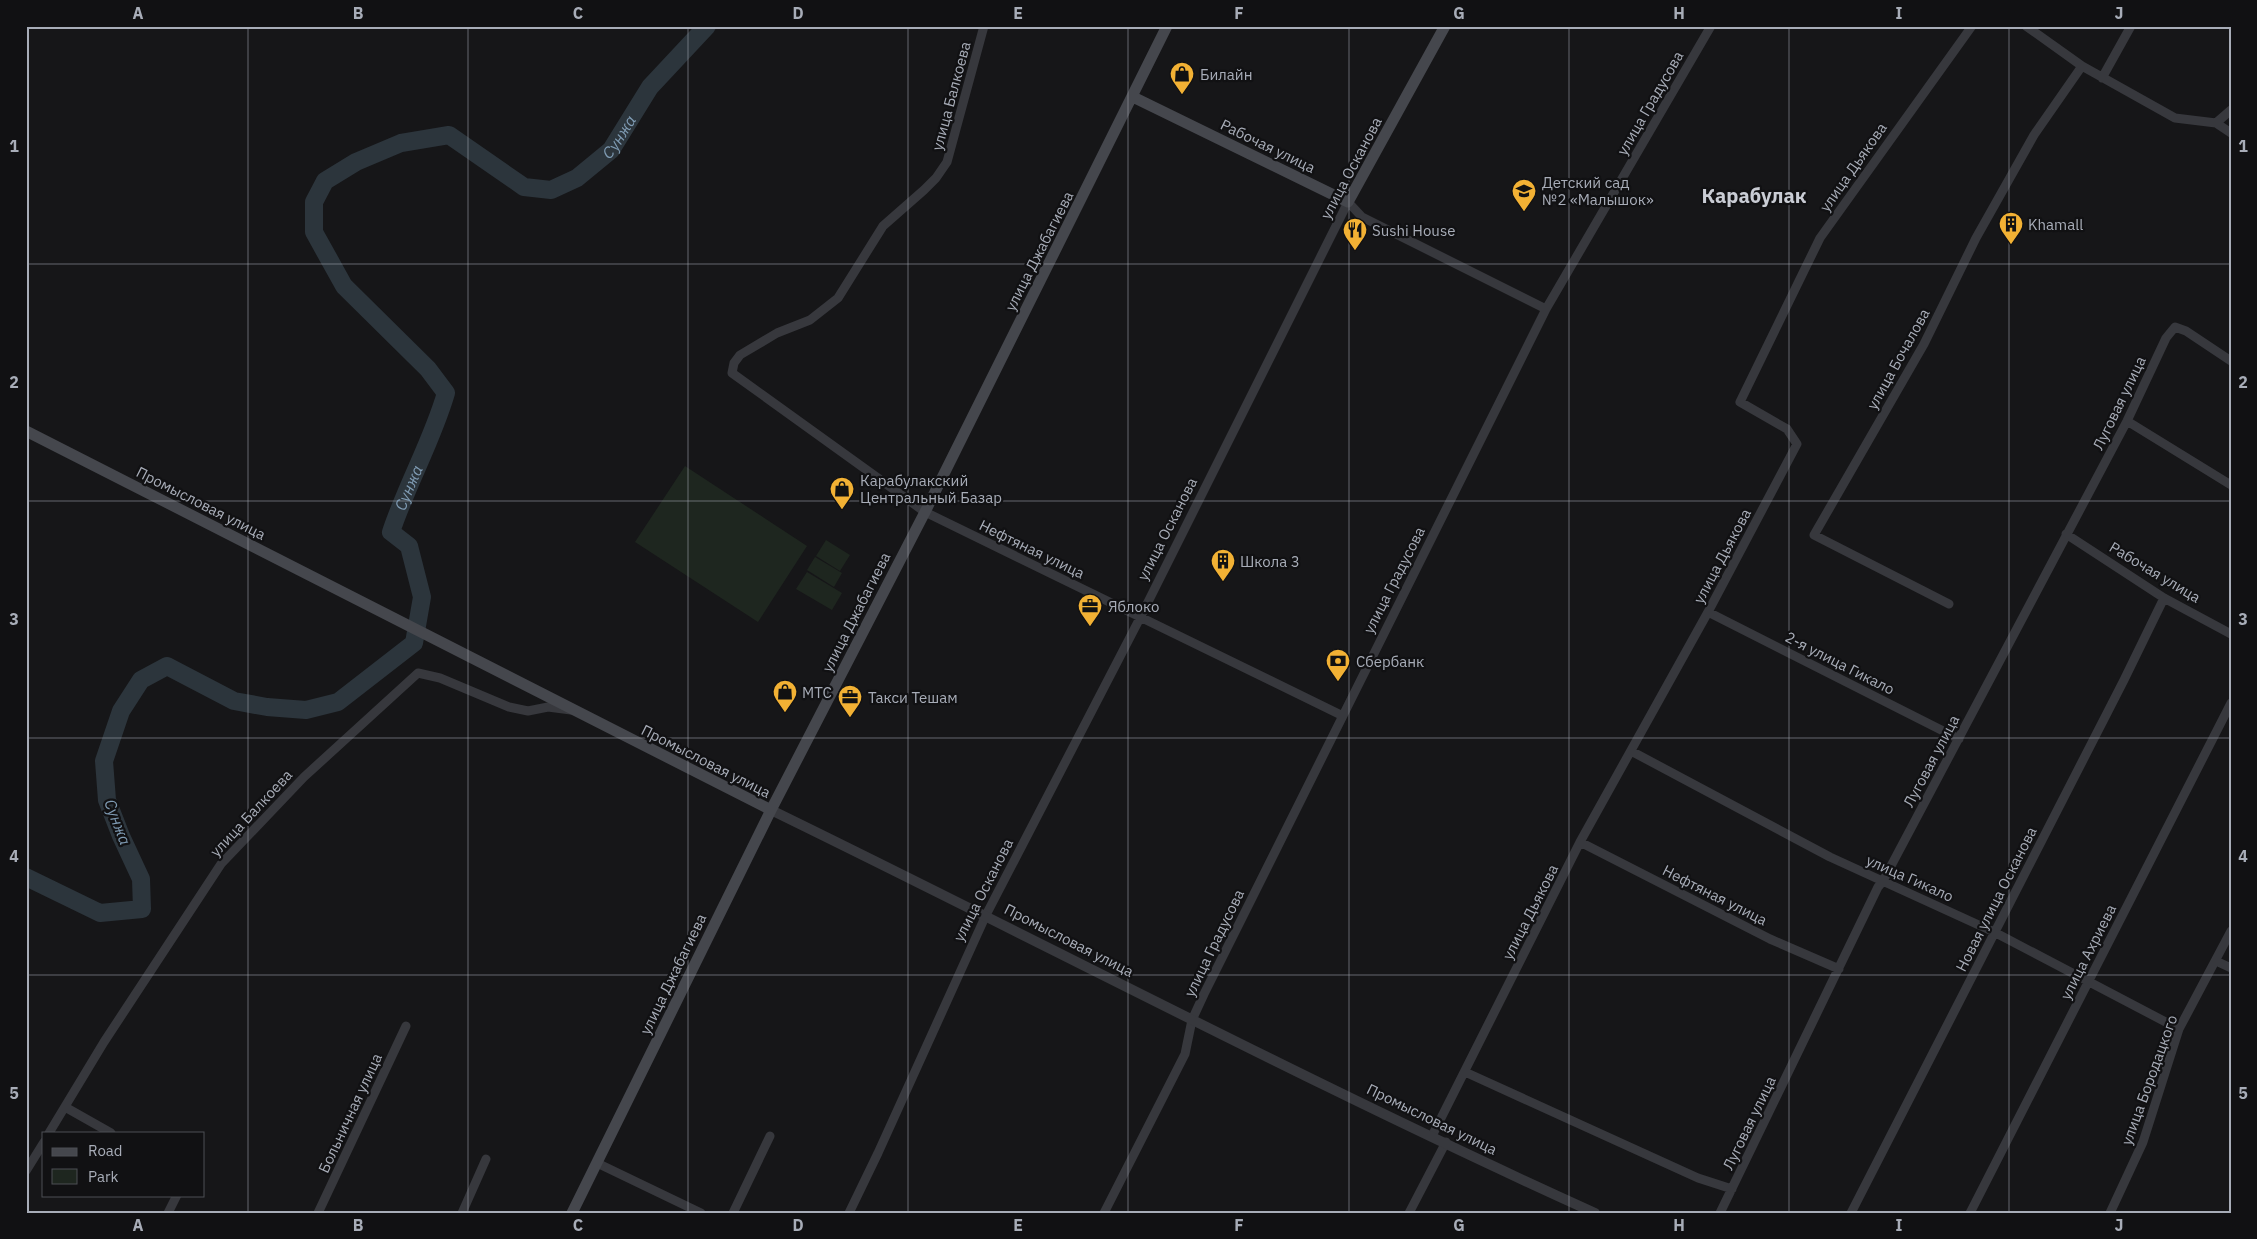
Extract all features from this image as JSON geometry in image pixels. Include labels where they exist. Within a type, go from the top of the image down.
[{"type":"main road","name":"улица Джабагиева","points":[[572,1213],[771,810],[925,512],[1167,26]]},
{"type":"main road","name":"улица Осканова","points":[[1348,202],[1445,26]]},
{"type":"main road","name":"Рабочая улица","points":[[1133,97],[1348,202]]},
{"type":"main road","name":"Промысловая улица","points":[[26,431],[571,710],[771,810]]},
{"type":"street","name":"улица Балкоева","points":[[732,373],[734,363],[740,355],[777,333],[810,320],[838,298],[883,226],[936,178],[947,162],[984,26]]},
{"type":"street","name":"улица Градусова","points":[[1104,1213],[1185,1054],[1192,1020],[1341,715],[1546,309],[1711,26]]},
{"type":"street","name":"улица Дьякова","points":[[1432,1136],[1580,842],[1708,612],[1797,444],[1788,430],[1740,402],[1820,238],[1972,26]]},
{"type":"street","points":[[2026,26],[2082,66],[2175,118],[2216,123],[2231,133]]},
{"type":"street","points":[[2102,78],[2131,26]]},
{"type":"street","name":"улица Бочалова","points":[[1949,604],[1814,535],[1924,344],[1976,238],[2034,135],[2082,66]]},
{"type":"street","points":[[2216,123],[2231,110]]},
{"type":"street","name":"Рабочая улица","points":[[1348,202],[1362,217],[1546,309]]},
{"type":"street","name":"улица Осканова","points":[[849,1213],[986,915],[1140,618],[1348,202]]},
{"type":"street","name":"Луговая улица","points":[[1720,1213],[1878,886],[1883,881],[1959,739],[2127,420],[2166,338],[2175,327],[2186,331],[2228,360]]},
{"type":"street","points":[[2228,360],[2231,349]]},
{"type":"street","name":"Нефтяная улица","points":[[732,373],[925,512],[1341,715]]},
{"type":"street","points":[[2127,420],[2231,486]]},
{"type":"street","name":"Рабочая улица","points":[[2066,534],[2164,598],[2231,634]]},
{"type":"street","name":"Новая улица Осканова","points":[[1851,1213],[2124,680],[2164,598]]},
{"type":"street","name":"2-я улица Гикало","points":[[1708,612],[1959,739]]},
{"type":"street","name":"улица Балкоева","points":[[50,1132],[180,924],[221,864],[304,777],[418,673],[440,678],[509,707],[528,711],[548,707],[571,710]]},
{"type":"street","name":"улица Ахриева","points":[[1970,1213],[2231,703]]},
{"type":"street","name":"улица Гикало","points":[[1631,750],[1830,858],[1994,932],[2180,1029]]},
{"type":"street","name":"Промысловая улица","points":[[771,810],[986,915],[1192,1020],[1446,1142],[1582,1210],[1595,1213]]},
{"type":"street","name":"Нефтяная улица","points":[[1580,842],[1770,939],[1839,969]]},
{"type":"street","name":"улица Бородацкого","points":[[2110,1213],[2143,1142],[2180,1029],[2231,931]]},
{"type":"street","points":[[2216,960],[2231,968]]},
{"type":"street","name":"Больничная улица","points":[[318,1213],[406,1026]]},
{"type":"street","points":[[1465,1072],[1698,1178],[1732,1189]]},
{"type":"street","points":[[65,1107],[109,1132]]},
{"type":"street","points":[[733,1213],[770,1136]]},
{"type":"street","points":[[1409,1213],[1446,1142]]},
{"type":"street","points":[[26,1171],[42,1145]]},
{"type":"street","points":[[462,1213],[486,1158]]},
{"type":"street","points":[[597,1163],[701,1213]]},
{"type":"street","points":[[168,1213],[176,1196]]},
{"type":"green space","points":[[685,466],[807,546],[758,622],[635,542]]},
{"type":"green space","points":[[826,540],[850,555],[840,571],[816,556]]},
{"type":"green space","points":[[815,557],[842,573],[834,587],[807,570]]},
{"type":"green space","points":[[807,572],[842,593],[832,610],[796,589]]},
{"type":"waterway","name":"Сунжа","points":[[26,877],[100,913],[142,909],[141,879],[107,800],[104,761],[121,711],[141,680],[167,666],[234,701],[267,707],[306,710],[338,702],[414,643],[422,597],[409,546],[391,532],[434,428],[446,393],[428,369],[344,286],[314,232],[314,202],[325,181],[356,162],[401,143],[449,135],[524,187],[551,190],[577,178],[611,150],[650,87],[707,26]]},
{"type":"place","name":"Билайн","points":[[1182,95]]},
{"type":"place","name":"Детский сад №2 «Малышок»","points":[[1524,212]]},
{"type":"place","name":"Khamall","points":[[2011,245]]},
{"type":"place","name":"Sushi House","points":[[1355,251]]},
{"type":"place","name":"Карабулакский Центральный Базар","points":[[842,510]]},
{"type":"place","name":"Школа 3","points":[[1223,582]]},
{"type":"place","name":"Яблоко","points":[[1090,627]]},
{"type":"place","name":"Сбербанк","points":[[1338,682]]},
{"type":"place","name":"МТС","points":[[785,713]]},
{"type":"place","name":"Такси Тешам","points":[[850,718]]},
{"type":"district","name":"Карабулак","points":[[1754,195]]}]
